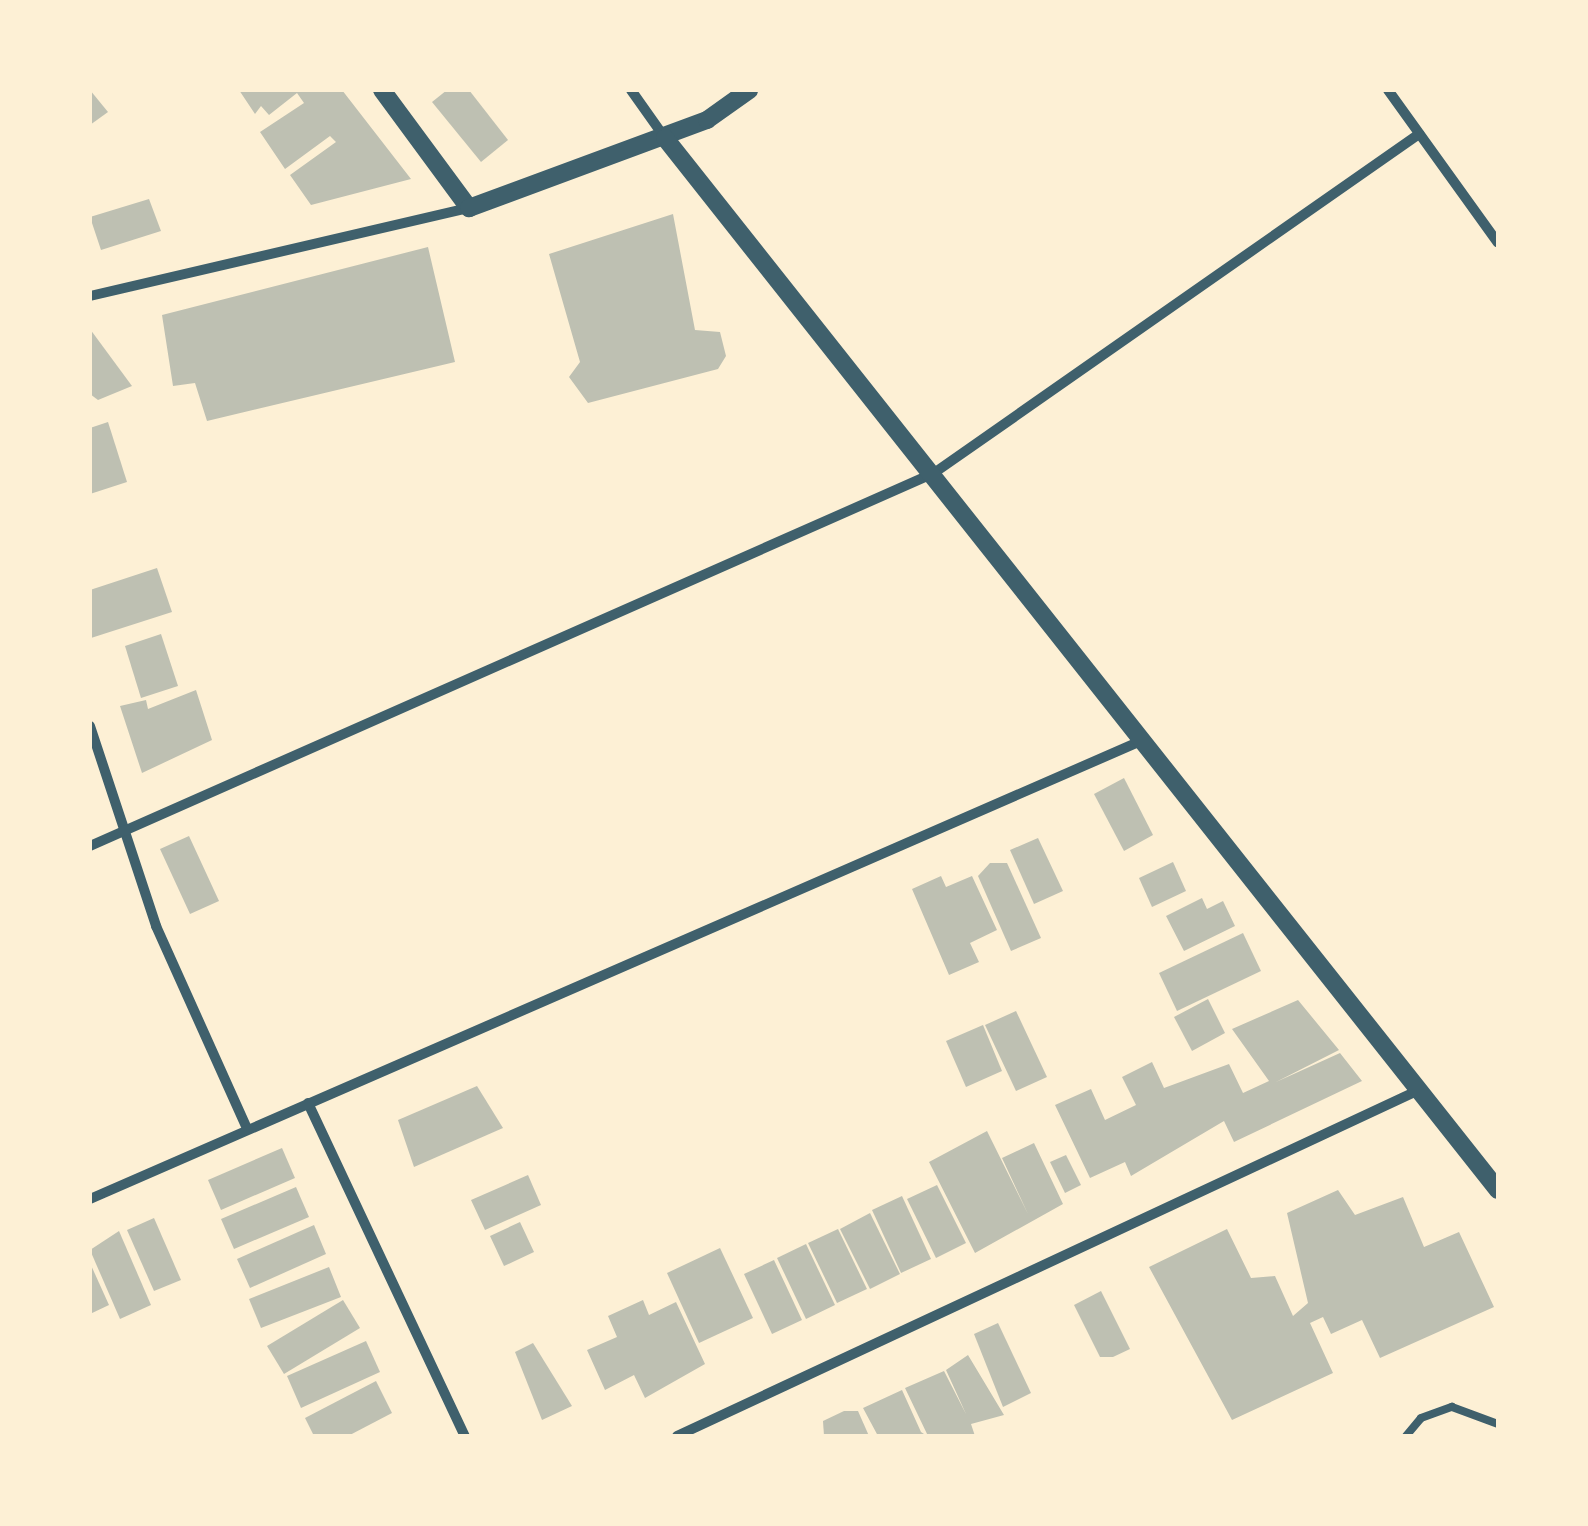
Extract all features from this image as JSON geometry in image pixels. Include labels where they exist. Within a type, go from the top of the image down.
[{"type":"street","points":[[382,90],[470,208]]},
{"type":"street","points":[[631,90],[665,138],[1422,1089],[1498,1190]]},
{"type":"street","points":[[90,296],[470,208],[665,138],[750,90]]},
{"type":"street","points":[[1388,90],[1498,243]]},
{"type":"street","points":[[90,846],[934,473],[1419,134]]},
{"type":"street","points":[[90,726],[124,832],[246,1126]]},
{"type":"street","points":[[90,1199],[246,1126],[475,1038],[1144,739]]},
{"type":"street","points":[[677,1436],[1422,1089]]},
{"type":"street","points":[[308,1103],[465,1436]]},
{"type":"lane","points":[[1406,1436],[1421,1418],[1452,1407],[1498,1424]]},
{"type":"building","points":[[90,90],[108,112],[90,125]]},
{"type":"building","points":[[239,90],[342,90],[411,179],[311,205],[290,175],[336,142],[330,136],[285,169],[260,132],[304,103],[297,93],[269,115],[261,106],[255,114]]},
{"type":"building","points":[[447,90],[469,90],[508,140],[481,162],[432,102]]},
{"type":"building","points":[[149,199],[161,231],[101,250],[90,217]]},
{"type":"building","points":[[673,214],[695,330],[720,332],[726,356],[718,369],[588,403],[569,377],[580,362],[549,254]]},
{"type":"building","points":[[428,247],[455,362],[207,421],[195,383],[173,386],[162,315]]},
{"type":"building","points":[[90,329],[132,386],[98,400],[90,394]]},
{"type":"building","points":[[108,422],[127,482],[90,494],[90,428]]},
{"type":"building","points":[[157,568],[172,612],[91,638],[90,590]]},
{"type":"building","points":[[161,634],[178,686],[141,698],[125,646]]},
{"type":"building","points":[[196,690],[212,740],[142,773],[120,706],[146,700],[148,709]]},
{"type":"building","points":[[1124,778],[1153,835],[1124,851],[1094,794]]},
{"type":"building","points":[[189,836],[219,901],[190,914],[160,849]]},
{"type":"building","points":[[1038,838],[1063,891],[1034,904],[1010,850]]},
{"type":"building","points":[[1173,862],[1186,891],[1152,907],[1139,878]]},
{"type":"building","points":[[990,863],[1007,863],[1041,938],[1011,951],[978,876]]},
{"type":"building","points":[[941,876],[946,887],[972,876],[997,930],[970,943],[979,962],[949,975],[912,889]]},
{"type":"building","points":[[1202,898],[1207,909],[1223,901],[1235,926],[1184,951],[1166,916]]},
{"type":"building","points":[[1243,933],[1261,971],[1177,1011],[1159,973]]},
{"type":"building","points":[[1208,999],[1225,1033],[1192,1051],[1174,1017]]},
{"type":"building","points":[[1298,1000],[1339,1050],[1276,1082],[1340,1053],[1362,1081],[1234,1142],[1224,1121],[1131,1176],[1125,1162],[1090,1178],[1055,1105],[1091,1089],[1105,1120],[1136,1105],[1122,1077],[1152,1062],[1164,1088],[1229,1064],[1243,1093],[1269,1081],[1232,1029]]},
{"type":"building","points":[[1016,1011],[1047,1077],[1016,1091],[985,1025]]},
{"type":"building","points":[[983,1025],[1002,1071],[966,1087],[946,1041]]},
{"type":"building","points":[[477,1086],[503,1128],[414,1167],[398,1120]]},
{"type":"building","points":[[987,1131],[1028,1214],[1002,1158],[1034,1143],[1063,1204],[975,1253],[929,1162]]},
{"type":"building","points":[[282,1148],[295,1178],[221,1210],[208,1180]]},
{"type":"building","points":[[1066,1155],[1081,1185],[1065,1193],[1050,1162]]},
{"type":"building","points":[[528,1175],[541,1205],[485,1230],[471,1200]]},
{"type":"building","points":[[937,1185],[966,1243],[936,1258],[907,1199]]},
{"type":"building","points":[[296,1187],[309,1217],[234,1249],[221,1219]]},
{"type":"building","points":[[1338,1190],[1355,1215],[1403,1197],[1424,1247],[1459,1232],[1494,1307],[1380,1358],[1362,1320],[1331,1334],[1323,1317],[1310,1323],[1333,1373],[1232,1420],[1149,1267],[1227,1229],[1251,1278],[1275,1276],[1293,1316],[1308,1303],[1287,1213]]},
{"type":"building","points":[[902,1196],[931,1259],[901,1273],[872,1210]]},
{"type":"building","points":[[870,1213],[900,1274],[870,1289],[840,1229]]},
{"type":"building","points":[[154,1218],[181,1280],[154,1291],[127,1230]]},
{"type":"building","points":[[520,1222],[534,1252],[504,1266],[490,1236]]},
{"type":"building","points":[[314,1225],[326,1254],[250,1288],[237,1259]]},
{"type":"building","points":[[838,1229],[867,1289],[837,1303],[808,1243]]},
{"type":"building","points":[[119,1231],[151,1305],[120,1319],[90,1250]]},
{"type":"building","points":[[806,1244],[835,1305],[806,1319],[777,1258]]},
{"type":"building","points":[[720,1248],[753,1318],[699,1343],[667,1273]]},
{"type":"building","points":[[774,1260],[802,1320],[772,1334],[744,1274]]},
{"type":"building","points":[[90,1263],[109,1305],[90,1314]]},
{"type":"building","points":[[329,1267],[341,1297],[261,1328],[249,1299]]},
{"type":"building","points":[[1101,1291],[1130,1349],[1113,1357],[1100,1357],[1074,1305]]},
{"type":"building","points":[[343,1300],[360,1328],[284,1374],[267,1346]]},
{"type":"building","points":[[643,1300],[649,1315],[676,1302],[705,1364],[645,1398],[634,1375],[605,1390],[587,1350],[617,1337],[608,1316]]},
{"type":"building","points":[[998,1323],[1031,1393],[1003,1407],[974,1334]]},
{"type":"building","points":[[366,1341],[380,1372],[301,1408],[287,1376]]},
{"type":"building","points":[[533,1343],[572,1406],[542,1420],[515,1352]]},
{"type":"building","points":[[968,1355],[1004,1415],[971,1424],[975,1436],[928,1436],[905,1388],[944,1371],[966,1414],[946,1370]]},
{"type":"building","points":[[376,1381],[392,1413],[348,1436],[314,1436],[305,1418]]},
{"type":"building","points":[[902,1390],[921,1432],[927,1436],[878,1436],[863,1408]]},
{"type":"building","points":[[844,1411],[858,1411],[869,1436],[824,1436],[823,1421]]}]
